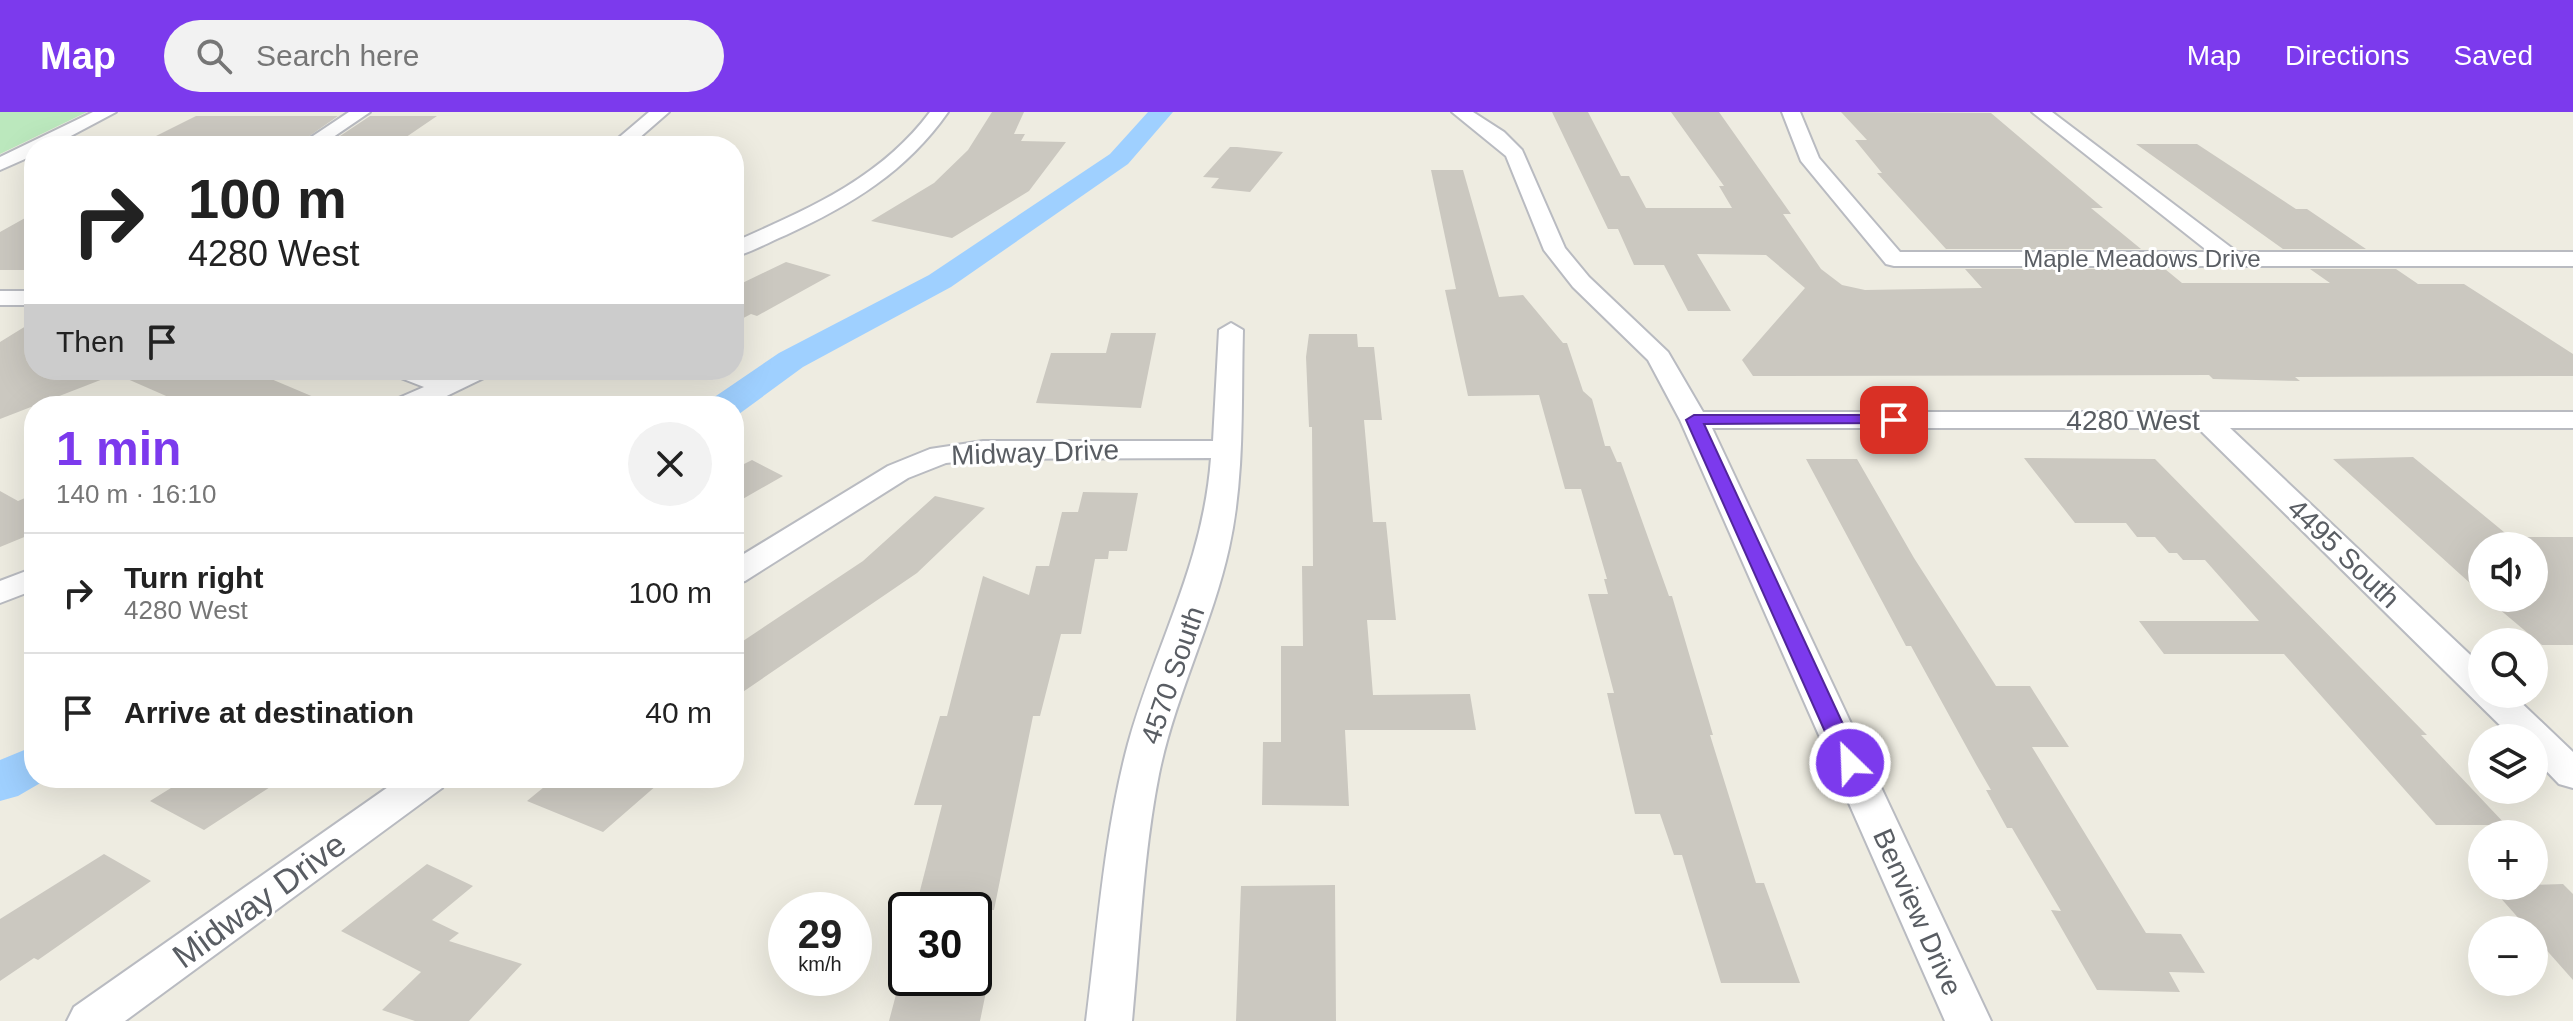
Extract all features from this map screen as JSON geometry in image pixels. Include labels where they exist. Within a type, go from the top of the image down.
[{"type":"street","points":[[58,136],[107,112]]},
{"type":"street","points":[[323,136],[361,112]]},
{"type":"street","points":[[630,136],[660,112]]},
{"type":"street","points":[[744,245],[872,181],[917,144],[939,112]]},
{"type":"street","name":"Benview Drive","points":[[1461,112],[1497,136],[1515,154],[1555,250],[1581,282],[1643,338],[1659,357],[1694,420],[1968,1021]]},
{"type":"street","name":"Maple Meadows Drive","points":[[1791,112],[1799,123],[1807,156],[1894,259],[2573,259]]},
{"type":"street","points":[[2041,112],[2232,259]]},
{"type":"street","points":[[0,164],[24,153]]},
{"type":"street","points":[[0,298],[24,298]]},
{"type":"street","name":"4570 South","points":[[1109,1021],[1140,777],[1168,675],[1207,569],[1221,504],[1231,330]]},
{"type":"street","points":[[430,380],[446,386]]},
{"type":"street","points":[[425,396],[459,380]]},
{"type":"street","name":"4280 West","points":[[1694,420],[2573,420]]},
{"type":"street","name":"4495 South","points":[[2205,420],[2468,673]]},
{"type":"street","name":"Midway Drive","points":[[744,568],[898,472],[940,455],[983,450],[1225,449]]},
{"type":"street","points":[[0,593],[24,582]]},
{"type":"street","points":[[2505,708],[2573,774]]},
{"type":"street","name":"Midway Drive","points":[[90,1021],[414,788]]},
{"type":"green space","points":[[0,112],[87,112],[37,136],[24,136],[24,142],[0,154]]},
{"type":"building","points":[[992,112],[1024,112],[1014,134],[1025,134],[1021,141],[1066,142],[1029,191],[952,238],[871,221],[934,183],[968,150]]},
{"type":"building","points":[[1552,112],[1588,112],[1621,176],[1629,176],[1646,208],[1732,208],[1719,186],[1724,186],[1671,112],[1719,112],[1791,214],[1783,214],[1821,269],[1842,285],[1865,290],[1982,288],[1965,269],[2165,269],[2182,283],[2330,283],[2310,269],[2396,269],[2418,284],[2464,284],[2573,354],[2573,376],[2295,377],[2300,381],[2213,379],[2209,375],[1753,376],[1742,360],[1805,288],[1766,255],[1697,254],[1731,311],[1688,311],[1664,265],[1634,265],[1618,229],[1608,229]]},
{"type":"building","points":[[1841,112],[1991,113],[2103,208],[2091,208],[2141,249],[1946,249],[1877,173],[1882,173],[1855,140],[1867,140]]},
{"type":"building","points":[[196,116],[338,116],[309,136],[156,136]]},
{"type":"building","points":[[370,116],[437,116],[408,136],[340,136]]},
{"type":"building","points":[[2136,144],[2197,144],[2296,209],[2307,209],[2366,249],[2283,249]]},
{"type":"building","points":[[1230,147],[1283,152],[1250,192],[1211,188],[1219,178],[1203,177]]},
{"type":"building","points":[[1431,170],[1463,170],[1499,297],[1523,295],[1563,343],[1567,343],[1583,391],[1592,399],[1605,446],[1610,446],[1617,462],[1621,462],[1669,596],[1672,596],[1713,735],[1710,735],[1756,883],[1764,883],[1800,983],[1721,983],[1682,855],[1674,855],[1660,814],[1635,814],[1607,693],[1614,693],[1588,594],[1608,594],[1604,579],[1607,579],[1581,489],[1565,489],[1539,395],[1468,396],[1445,290],[1456,289]]},
{"type":"building","points":[[24,219],[24,270],[0,270],[0,232]]},
{"type":"building","points":[[786,262],[831,275],[757,316],[751,314],[744,318],[744,282]]},
{"type":"building","points":[[24,327],[24,380],[101,380],[59,396],[24,396],[24,410],[0,419],[0,342]]},
{"type":"building","points":[[1111,333],[1156,333],[1141,408],[1036,403],[1051,353],[1106,353]]},
{"type":"building","points":[[1309,334],[1357,334],[1358,347],[1374,347],[1382,420],[1364,420],[1373,522],[1386,522],[1396,620],[1367,620],[1373,695],[1470,694],[1476,730],[1345,730],[1349,806],[1262,805],[1263,742],[1281,742],[1281,646],[1303,646],[1302,566],[1313,566],[1312,427],[1309,427],[1306,357]]},
{"type":"building","points":[[130,380],[274,380],[311,396],[166,396]]},
{"type":"building","points":[[2413,457],[2504,532],[2468,532],[2468,581],[2333,459]]},
{"type":"building","points":[[2024,458],[2155,459],[2427,735],[2421,735],[2468,785],[2468,804],[2486,804],[2501,820],[2468,820],[2468,825],[2436,825],[2284,654],[2164,654],[2139,621],[2259,621],[2205,560],[2183,560],[2177,553],[2169,553],[2155,537],[2137,537],[2126,523],[2075,523]]},
{"type":"building","points":[[1806,459],[1857,459],[1914,558],[1996,686],[2030,686],[2069,747],[2032,747],[2146,933],[2181,934],[2205,973],[2169,972],[2180,992],[2097,990],[2051,910],[2061,911],[2012,828],[2007,828],[1986,790],[1991,790],[1911,646],[1906,646]]},
{"type":"building","points":[[752,460],[783,476],[744,498],[744,464]]},
{"type":"building","points":[[0,491],[18,501],[24,498],[24,537],[0,547]]},
{"type":"building","points":[[1083,492],[1138,493],[1127,551],[1109,551],[1108,559],[1095,559],[1081,634],[1061,634],[1040,716],[1033,716],[994,910],[992,892],[920,892],[942,805],[914,805],[940,716],[947,716],[983,576],[1029,595],[1036,566],[1049,566],[1062,512],[1078,512]]},
{"type":"building","points":[[935,496],[985,508],[917,573],[744,691],[744,640],[863,561]]},
{"type":"building","points":[[2548,537],[2573,537],[2573,645],[2548,645],[2548,628],[2522,628],[2503,612],[2548,612]]},
{"type":"building","points":[[171,788],[269,788],[204,830],[150,801]]},
{"type":"building","points":[[543,788],[654,788],[603,832],[527,801]]},
{"type":"building","points":[[104,854],[151,881],[38,960],[34,958],[0,981],[0,919]]},
{"type":"building","points":[[427,864],[473,886],[432,920],[459,933],[449,941],[522,964],[469,1021],[415,1021],[382,1010],[421,972],[341,931]]},
{"type":"building","points":[[2548,884],[2563,884],[2573,894],[2573,980],[2548,952],[2548,916],[2517,916],[2502,900],[2548,900]]},
{"type":"building","points":[[1335,885],[1336,1021],[1236,1021],[1241,886]]},
{"type":"building","points":[[896,996],[985,996],[980,1021],[889,1021]]},
{"type":"waterway","points":[[740,396],[791,360],[940,281],[1119,159],[1161,112]]},
{"type":"waterway","points":[[0,783],[24,770]]},
{"type":"route","points":[[1850,763],[1694,420],[1894,420]]}]
